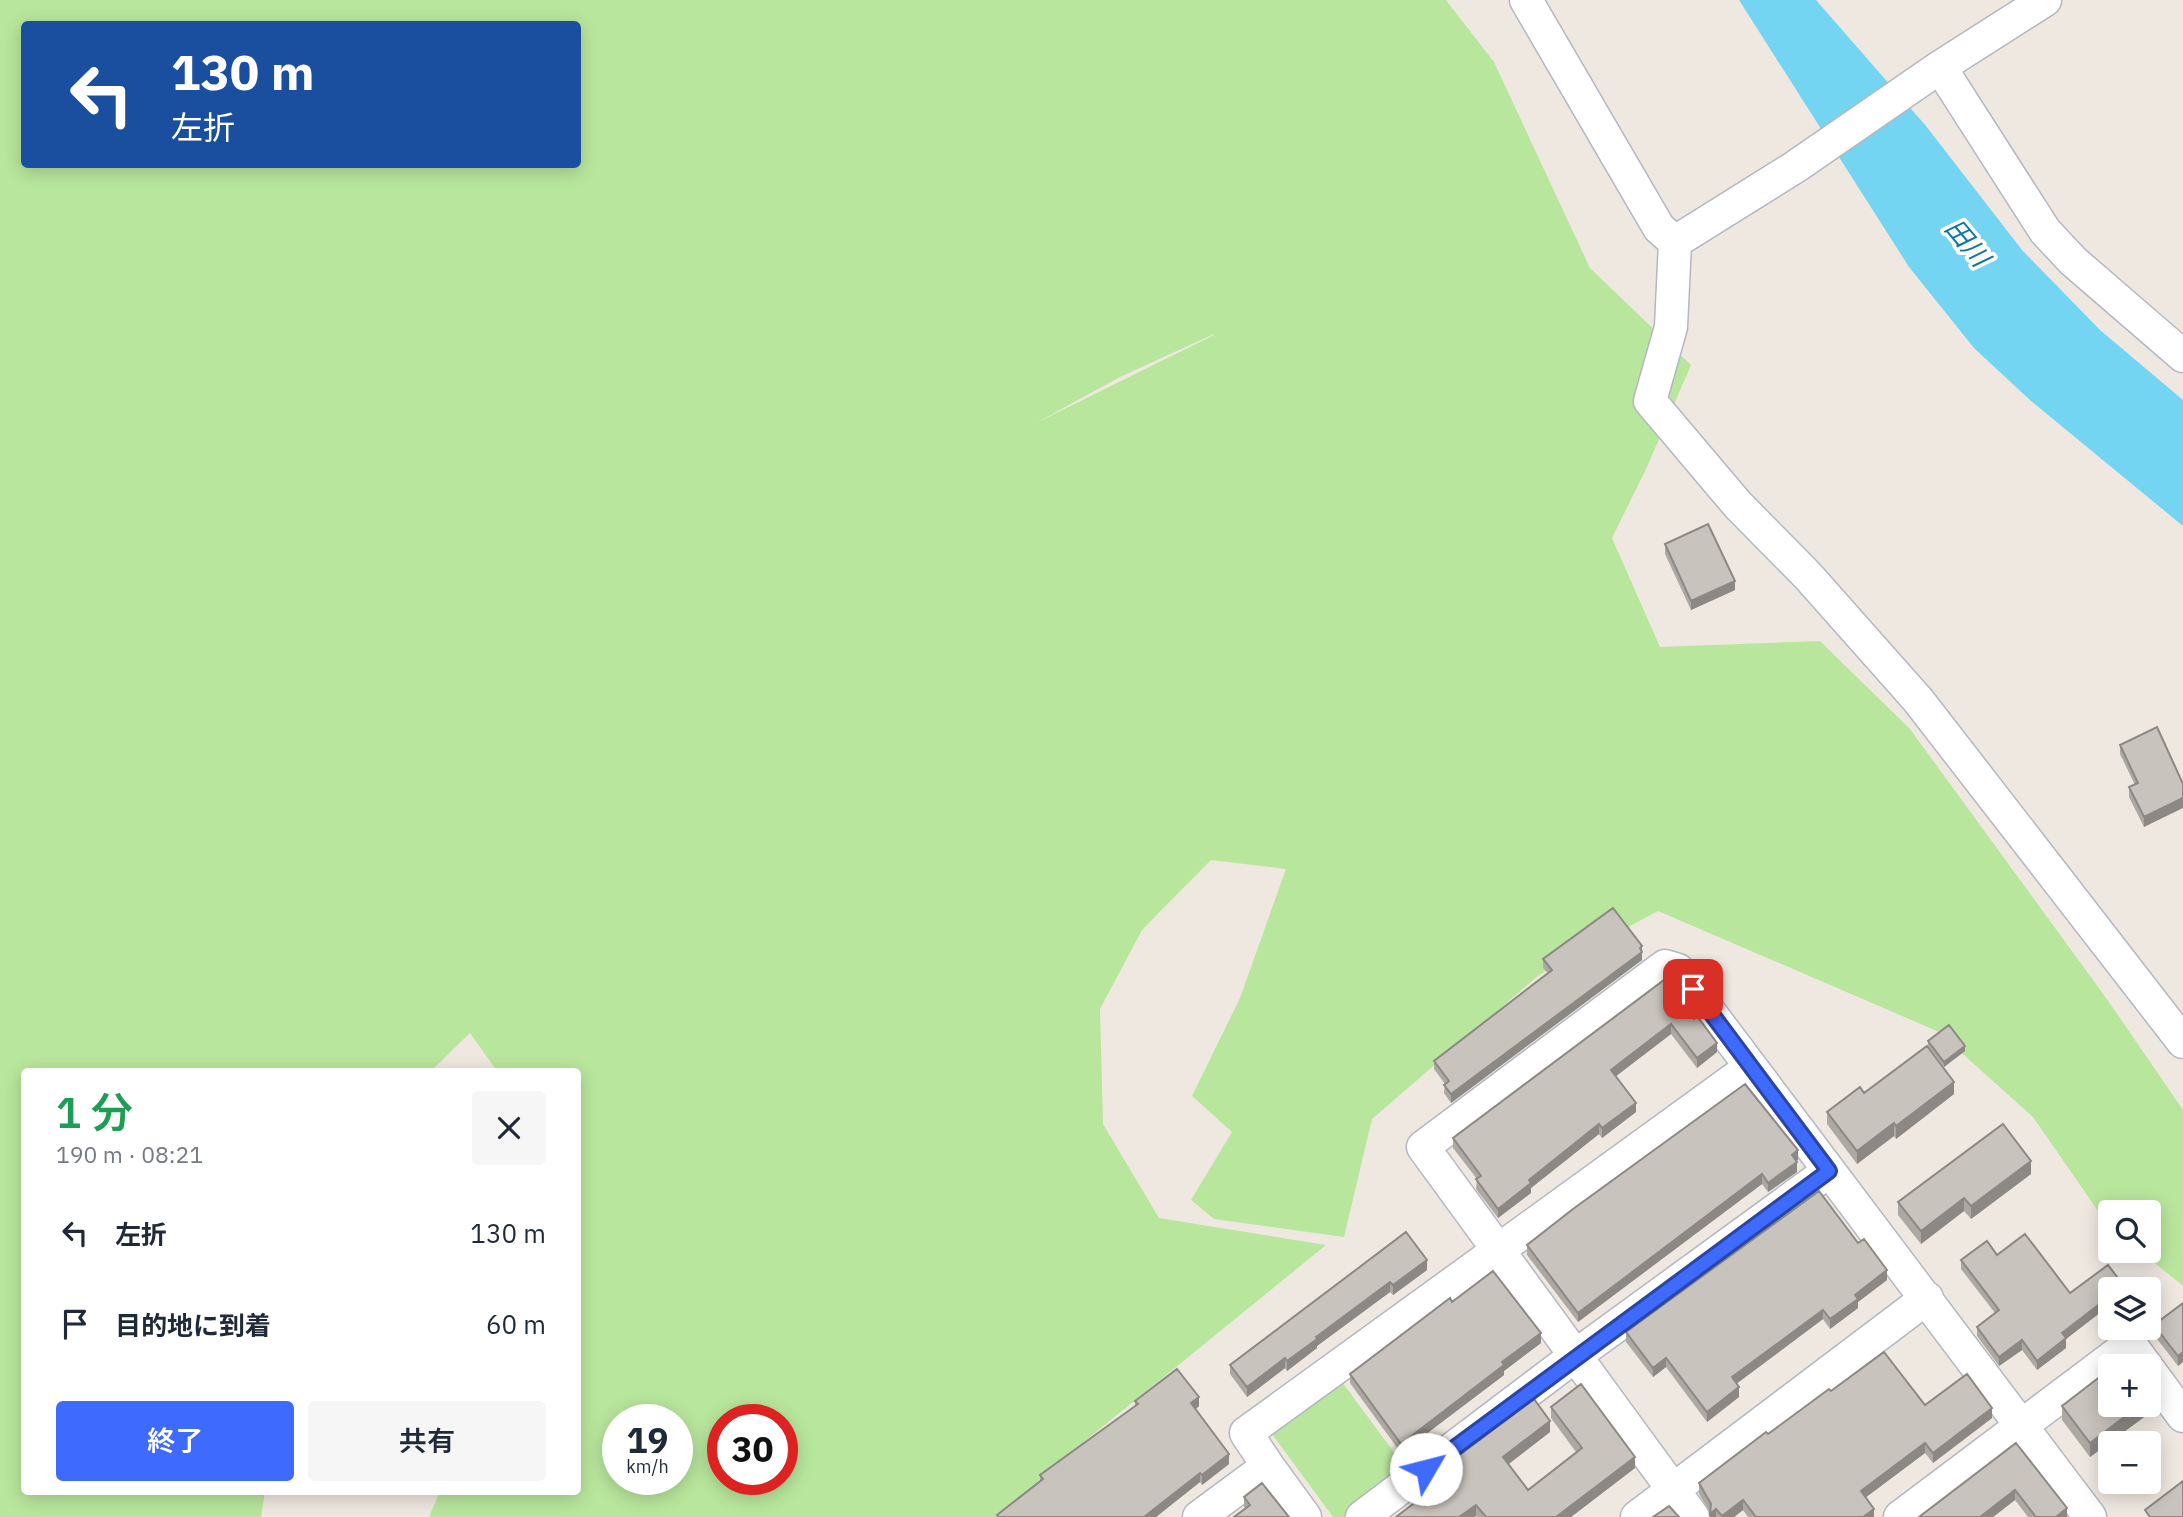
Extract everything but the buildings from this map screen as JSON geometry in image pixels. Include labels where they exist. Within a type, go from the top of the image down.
[{"type":"street","points":[[1526,0],[1660,228],[1675,242],[1671,327],[1650,401],[1738,505],[1808,576],[1918,700],[2183,1042]]},
{"type":"street","points":[[1675,242],[1795,167],[1936,70],[2045,0]]},
{"type":"street","points":[[1936,70],[2045,231],[2073,261],[2183,356]]},
{"type":"street","points":[[1693,1517],[1423,1147],[1665,966],[1678,970],[2090,1517]]},
{"type":"street","points":[[1305,1517],[1246,1433],[1751,1067]]},
{"type":"street","points":[[1362,1517],[1575,1356],[1829,1171]]},
{"type":"street","points":[[1637,1517],[1927,1298]]},
{"type":"street","points":[[2116,1354],[2130,1344],[2138,1354]]},
{"type":"street","points":[[1900,1517],[2098,1368]]},
{"type":"street","points":[[2161,1386],[2183,1416]]},
{"type":"street","points":[[1199,1517],[1268,1466]]},
{"type":"green space","points":[[0,0],[1446,0],[1494,62],[1590,268],[1691,365],[1647,467],[1612,538],[1660,647],[1820,641],[1910,729],[2109,1002],[2183,1110],[2183,1286],[2155,1263],[2161,1263],[2161,1200],[2098,1200],[2098,1211],[2033,1117],[1937,1031],[1658,911],[1539,975],[1372,1119],[1344,1237],[1214,1219],[1191,1200],[1232,1132],[1192,1096],[1240,998],[1286,869],[1211,860],[1142,930],[1100,1009],[1103,1124],[1159,1218],[1326,1245],[1085,1441],[997,1517],[429,1517],[438,1495],[581,1495],[581,1068],[495,1068],[470,1033],[434,1068],[21,1068],[21,1495],[264,1495],[261,1517],[0,1517]],"holes":[[[1214,335],[1036,423],[1120,377]]]},
{"type":"green space","points":[[1342,1382],[1407,1470],[1343,1517],[1333,1517],[1272,1434]]},
{"type":"water","name":"田川","points":[[1739,0],[1816,0],[1926,126],[2022,250],[2100,330],[2183,400],[2183,526],[2031,401],[1974,348],[1909,267]]},
{"type":"route","points":[[1426,1469],[1829,1171],[1693,989]]}]
